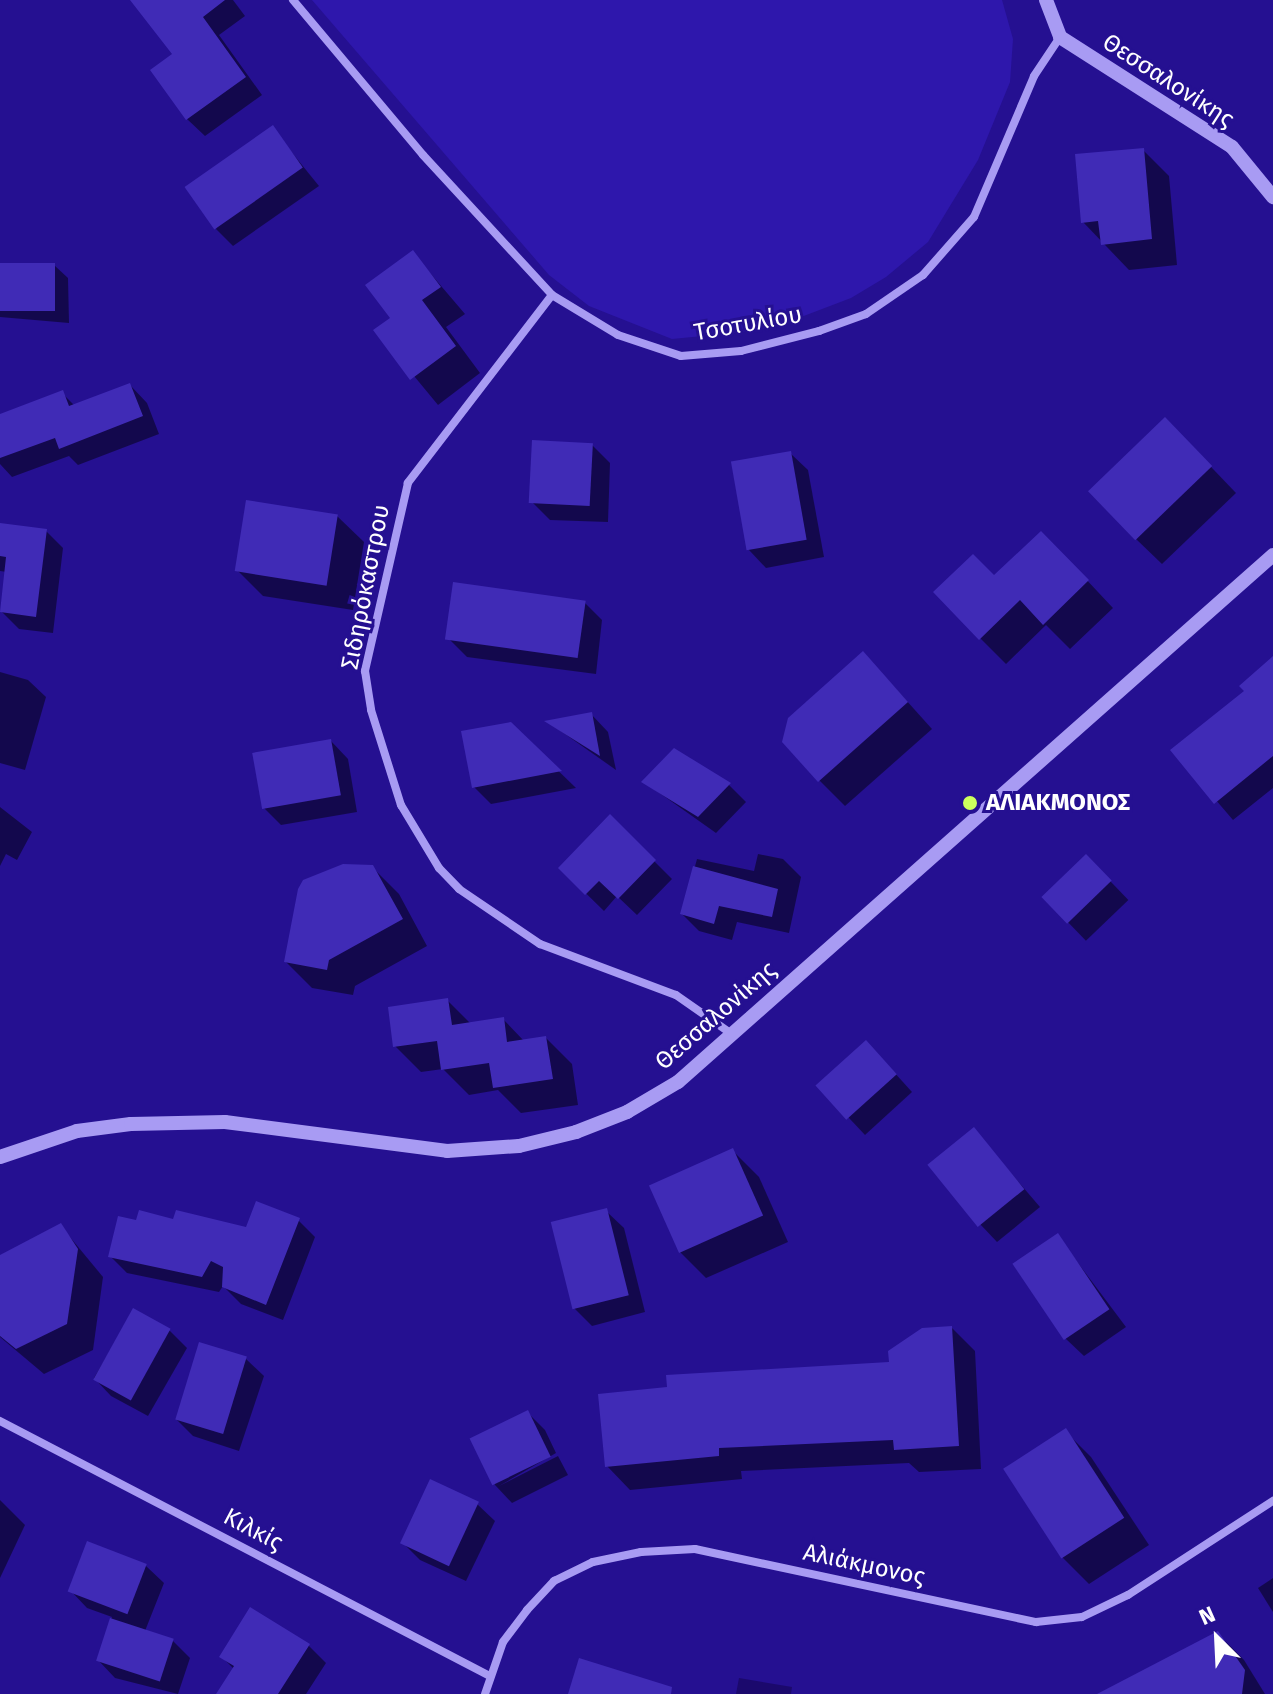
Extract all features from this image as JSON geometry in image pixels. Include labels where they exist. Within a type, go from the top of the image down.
[{"type":"street","name":"Τσοτυλίου","points":[[293,0],[423,155],[552,295],[618,335],[681,356],[780,343],[866,314],[923,275],[974,217],[1034,76],[1060,37]]},
{"type":"street","points":[[1046,0],[1060,37]]},
{"type":"street","name":"Θεσσαλονίκης","points":[[1060,37],[1232,147],[1273,197]]},
{"type":"street","name":"Σιδηρόκαστρου","points":[[552,295],[408,483],[365,671],[371,710],[401,805],[439,868],[459,889],[540,944],[676,995],[732,1034]]},
{"type":"street","name":"Θεσσαλονίκης","points":[[0,1157],[77,1131],[131,1124],[225,1122],[447,1151],[519,1146],[576,1132],[627,1112],[678,1082],[1273,555]]},
{"type":"street","name":"Κιλκίς","points":[[0,1421],[488,1675]]},
{"type":"street","name":"Αλιάκμονος","points":[[485,1694],[488,1675],[503,1642],[554,1581],[605,1560],[695,1549],[1036,1622],[1082,1617],[1128,1595],[1273,1501]]},
{"type":"shaded area","points":[[312,0],[1002,0],[1013,39],[1010,82],[978,160],[928,242],[886,277],[851,298],[788,322],[754,331],[672,339],[589,306],[549,275]]},
{"type":"shaded area","points":[[739,1678],[792,1687],[791,1694],[736,1694]]},
{"type":"building","points":[[130,0],[225,0],[203,17],[246,77],[186,120],[150,70],[172,54]]},
{"type":"building","points":[[273,125],[303,168],[214,230],[185,187]]},
{"type":"building","points":[[1144,148],[1152,239],[1101,245],[1098,221],[1081,223],[1075,154]]},
{"type":"building","points":[[413,250],[441,287],[422,300],[456,346],[410,380],[373,330],[390,318],[365,285]]},
{"type":"building","points":[[0,263],[55,263],[55,311],[0,311]]},
{"type":"building","points":[[130,383],[143,416],[59,449],[55,438],[0,458],[0,414],[63,390],[69,406]]},
{"type":"building","points":[[1165,417],[1212,466],[1135,540],[1088,491]]},
{"type":"building","points":[[532,440],[593,443],[590,506],[529,503]]},
{"type":"building","points":[[791,451],[807,540],[747,550],[731,462]]},
{"type":"building","points":[[246,500],[338,515],[327,586],[235,571]]},
{"type":"building","points":[[0,523],[47,529],[36,617],[0,612],[6,557],[0,556]]},
{"type":"building","points":[[1041,531],[1089,580],[1043,625],[1020,600],[979,640],[933,592],[973,554],[994,575]]},
{"type":"building","points":[[453,582],[586,601],[578,658],[445,639]]},
{"type":"building","points":[[863,651],[908,702],[818,782],[782,742],[788,718]]},
{"type":"building","points":[[1273,656],[1273,756],[1214,804],[1170,750],[1244,691],[1239,686]]},
{"type":"building","points":[[592,712],[600,756],[544,721]]},
{"type":"building","points":[[511,722],[562,771],[472,788],[461,731]]},
{"type":"building","points":[[331,739],[341,795],[262,809],[252,753]]},
{"type":"building","points":[[674,748],[731,783],[698,817],[641,782]]},
{"type":"building","points":[[610,814],[656,860],[618,899],[599,881],[585,895],[558,868]]},
{"type":"building","points":[[1086,854],[1112,881],[1067,924],[1041,897]]},
{"type":"building","points":[[343,864],[373,865],[403,919],[329,960],[327,970],[284,962],[298,889],[303,880]]},
{"type":"building","points":[[693,866],[778,889],[772,917],[719,906],[714,924],[680,914]]},
{"type":"building","points":[[448,998],[452,1025],[504,1017],[507,1042],[546,1036],[553,1079],[493,1088],[489,1063],[441,1070],[437,1041],[393,1047],[388,1007]]},
{"type":"building","points":[[866,1040],[897,1074],[846,1120],[815,1086]]},
{"type":"building","points":[[974,1127],[1024,1189],[978,1227],[927,1165]]},
{"type":"building","points":[[733,1148],[763,1216],[679,1253],[649,1185]]},
{"type":"building","points":[[256,1201],[300,1218],[266,1305],[222,1287],[223,1267],[211,1261],[202,1277],[108,1257],[118,1216],[136,1220],[139,1210],[173,1219],[176,1210],[246,1227]]},
{"type":"building","points":[[607,1208],[629,1295],[572,1309],[551,1222]]},
{"type":"building","points":[[61,1223],[78,1249],[67,1324],[16,1349],[0,1336],[0,1255]]},
{"type":"building","points":[[1058,1233],[1109,1309],[1064,1340],[1012,1264]]},
{"type":"building","points":[[133,1308],[171,1329],[131,1401],[93,1380]]},
{"type":"building","points":[[952,1326],[959,1446],[894,1450],[893,1440],[719,1448],[719,1456],[605,1467],[598,1394],[667,1387],[666,1375],[889,1362],[888,1351],[922,1328]]},
{"type":"building","points":[[199,1342],[247,1357],[223,1434],[175,1419]]},
{"type":"building","points":[[528,1410],[551,1457],[492,1485],[470,1438]]},
{"type":"building","points":[[1066,1428],[1124,1518],[1061,1559],[1003,1469]]},
{"type":"building","points":[[430,1479],[479,1502],[449,1566],[400,1543]]},
{"type":"building","points":[[87,1541],[147,1564],[127,1614],[68,1591]]},
{"type":"building","points":[[250,1607],[310,1644],[278,1694],[216,1694],[234,1666],[219,1657]]},
{"type":"building","points":[[110,1618],[174,1639],[160,1682],[96,1661]]},
{"type":"building","points":[[1218,1631],[1245,1670],[1242,1694],[1097,1694]]},
{"type":"building","points":[[579,1658],[672,1687],[671,1694],[568,1694]]},
{"type":"place","name":"ΑΛΙΑΚΜΟΝΟΣ","points":[[970,803]]}]
